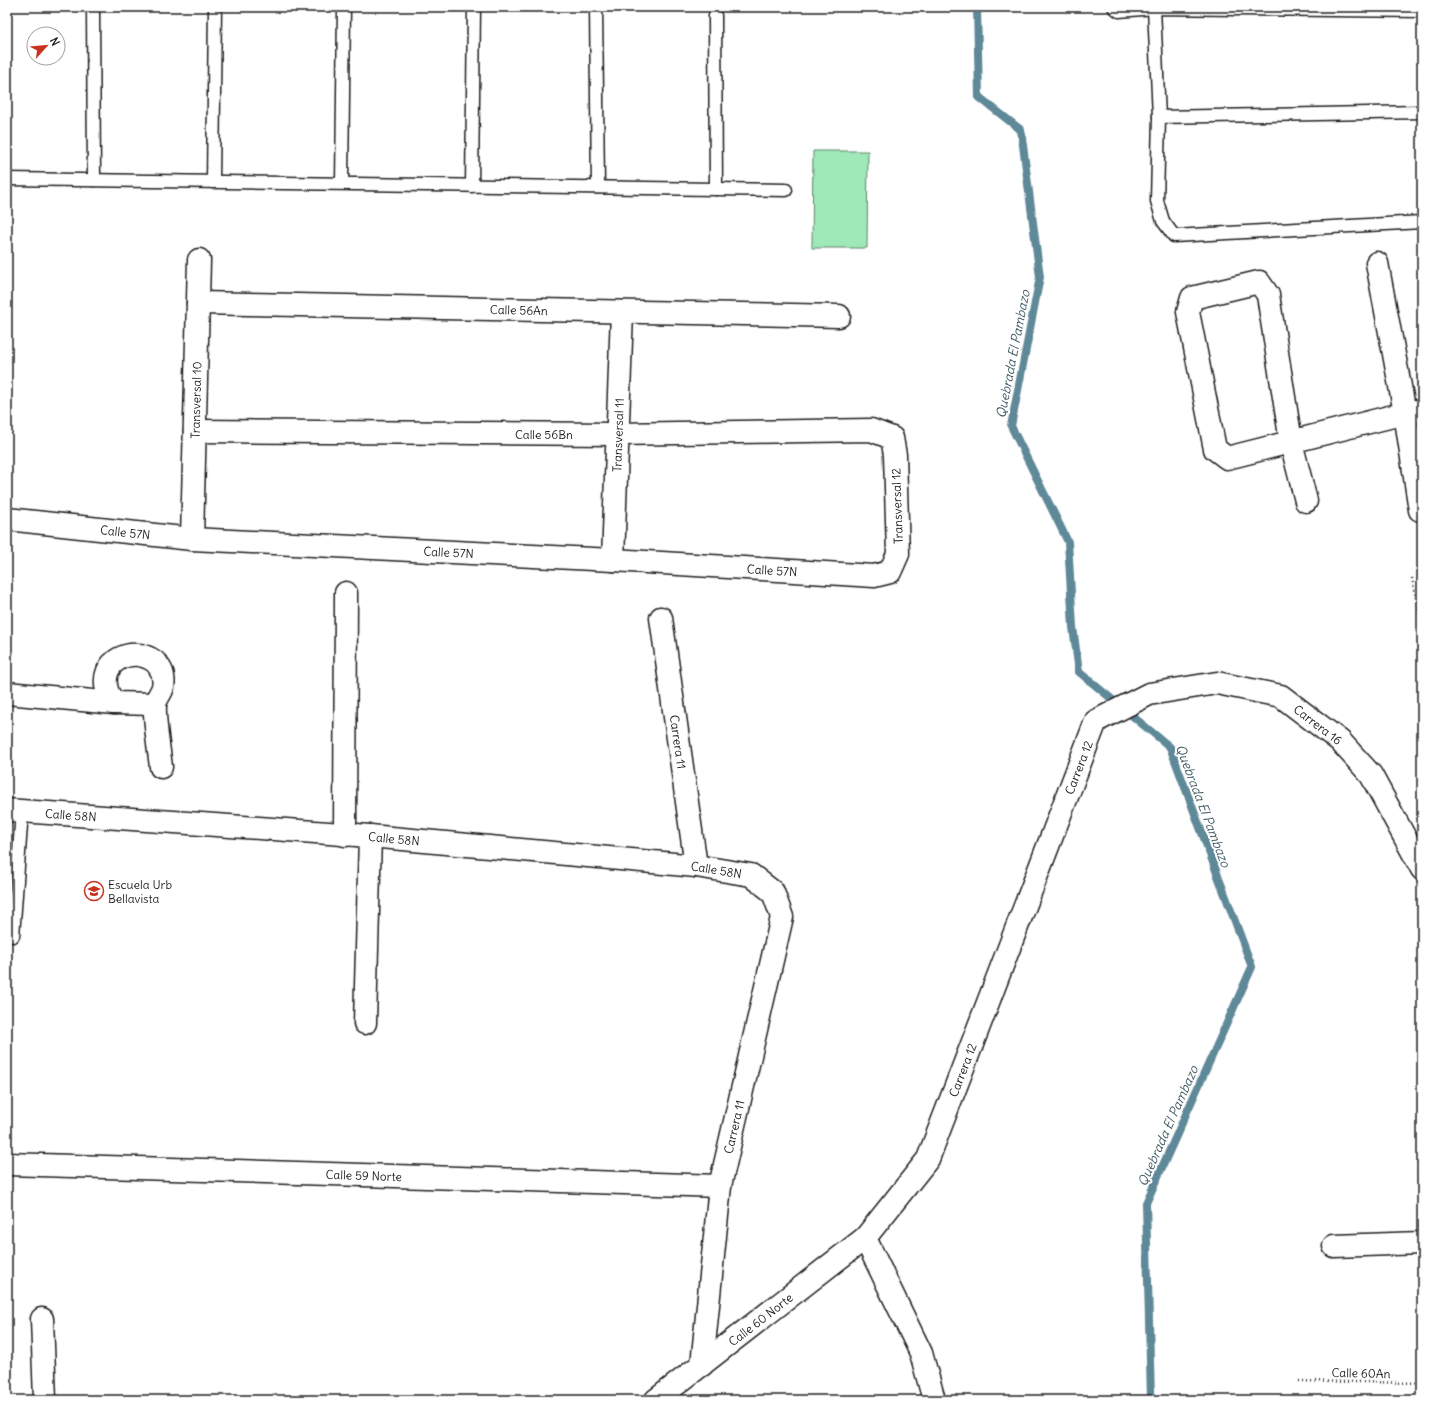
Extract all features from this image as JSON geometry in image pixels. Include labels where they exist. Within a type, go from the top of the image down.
[{"type":"street","name":"Transversal 10","points":[[192,539],[199,260]]},
{"type":"street","points":[[1377,263],[1414,412],[1420,510]]},
{"type":"street","points":[[1306,501],[1291,442],[1268,295],[1259,282],[1192,298],[1188,312],[1215,449],[1227,458],[1291,442],[1414,412]]},
{"type":"street","name":"Calle 56An","points":[[198,303],[839,316]]},
{"type":"street","name":"Transversal 11","points":[[613,560],[622,312]]},
{"type":"street","name":"Calle 56Bn","points":[[195,431],[617,434],[871,430],[892,438]]},
{"type":"street","name":"Transversal 12","points":[[890,572],[898,554],[895,455],[892,438]]},
{"type":"street","name":"Calle 57N","points":[[7,519],[192,539],[613,560],[874,576],[890,572]]},
{"type":"street","points":[[345,834],[346,593]]},
{"type":"street","name":"Carrera 11","points":[[661,618],[696,866]]},
{"type":"street","points":[[114,703],[107,690],[107,674],[114,662],[128,654],[143,654],[156,662],[164,676],[163,691],[155,704],[161,767]]},
{"type":"street","name":"Carrera 16","points":[[1096,721],[1149,694],[1217,683],[1281,696],[1340,741],[1371,775],[1422,869]]},
{"type":"street","points":[[7,693],[114,703],[155,704]]},
{"type":"street","name":"Carrera 12","points":[[865,1238],[928,1159],[1096,721]]},
{"type":"street","name":"Calle 58N","points":[[14,810],[370,836],[696,866],[751,875],[773,892]]},
{"type":"street","points":[[365,1023],[370,836]]},
{"type":"street","name":"Carrera 11","points":[[702,1365],[720,1186],[782,917],[773,892]]},
{"type":"street","name":"Calle 59 Norte","points":[[7,1164],[720,1186]]},
{"type":"street","points":[[865,1238],[921,1353],[934,1400]]},
{"type":"street","name":"Calle 60 Norte","points":[[656,1400],[865,1238]]},
{"type":"street","points":[[1334,1246],[1422,1243]]},
{"type":"street","points":[[42,1319],[45,1400]]},
{"type":"lane","points":[[93,7],[94,180]]},
{"type":"lane","points":[[214,182],[216,7]]},
{"type":"lane","points":[[342,184],[344,7]]},
{"type":"lane","points":[[472,186],[474,7]]},
{"type":"lane","points":[[596,7],[598,187]]},
{"type":"lane","points":[[1114,7],[1119,11],[1154,8],[1422,11]]},
{"type":"lane","points":[[1154,8],[1159,116],[1156,200],[1163,221],[1174,236],[1422,222]]},
{"type":"lane","points":[[715,15],[716,189]]},
{"type":"lane","points":[[1159,116],[1422,112]]},
{"type":"lane","points":[[7,179],[786,190]]},
{"type":"lane","points":[[14,810],[14,936]]},
{"type":"path","points":[[1412,578],[1422,628]]},
{"type":"path","name":"Calle 60An","points":[[1299,1381],[1422,1383]]},
{"type":"green space","points":[[813,151],[868,151],[867,248],[812,248]]},
{"type":"waterway","name":"Quebrada El Pambazo","points":[[977,7],[979,97],[1021,130],[1040,277],[1011,426],[1068,542],[1073,627],[1079,672],[1170,747],[1252,967],[1146,1203],[1151,1400]]},
{"type":"place","name":"Escuela Urb Bellavista","points":[[94,891]]}]
